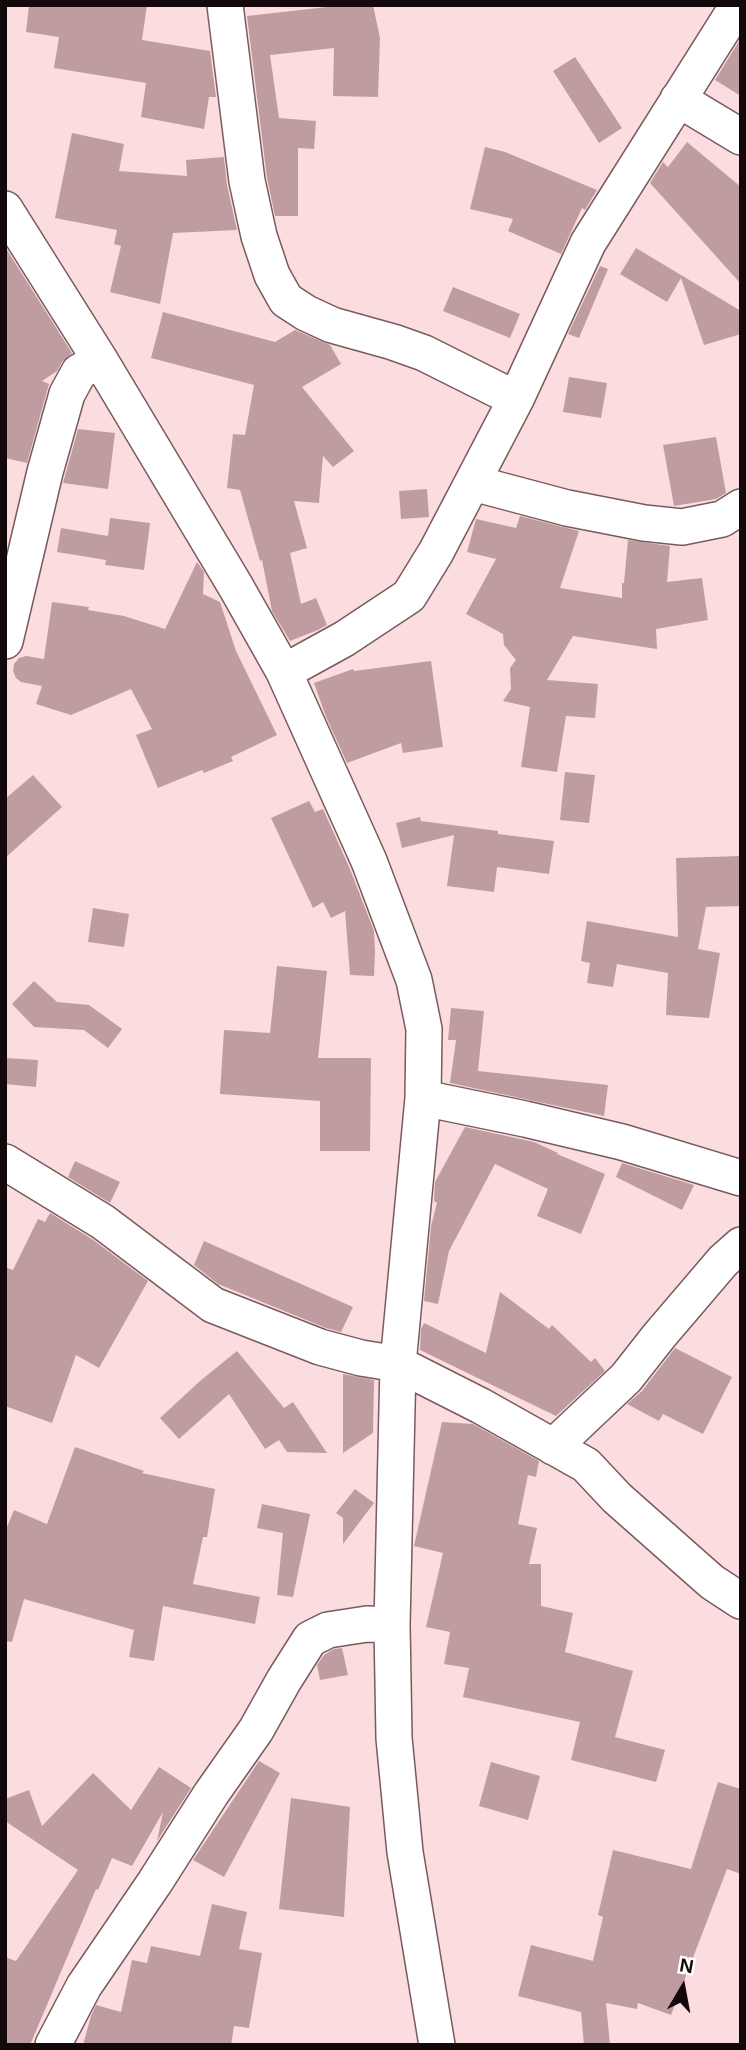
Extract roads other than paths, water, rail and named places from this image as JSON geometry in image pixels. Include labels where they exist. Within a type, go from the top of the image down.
[{"type":"street","points":[[225,5],[247,181],[259,236],[272,275],[286,300],[332,325],[424,353],[516,399]]},
{"type":"street","points":[[284,672],[344,639],[409,596],[436,552],[516,399],[588,243],[738,5]]},
{"type":"street","points":[[678,99],[741,137]]},
{"type":"street","points":[[5,209],[100,360],[284,672],[369,861],[414,981],[424,1029],[423,1098],[398,1364],[392,1625],[394,1738],[405,1852],[436,2045]]},
{"type":"street","points":[[5,641],[45,472],[67,394],[79,372],[100,360]]},
{"type":"street","points":[[473,483],[567,508],[644,523],[682,527],[722,519],[741,508]]},
{"type":"street","points":[[423,1098],[622,1142],[741,1178]]},
{"type":"street","points":[[5,1162],[103,1222],[213,1305],[320,1347],[360,1358],[398,1364],[481,1406],[586,1465],[618,1498],[712,1582],[741,1601]]},
{"type":"street","points":[[553,1447],[626,1378],[723,1261],[741,1245]]},
{"type":"street","points":[[53,2045],[84,1986],[256,1730],[310,1639],[328,1630],[367,1624],[392,1625]]}]
